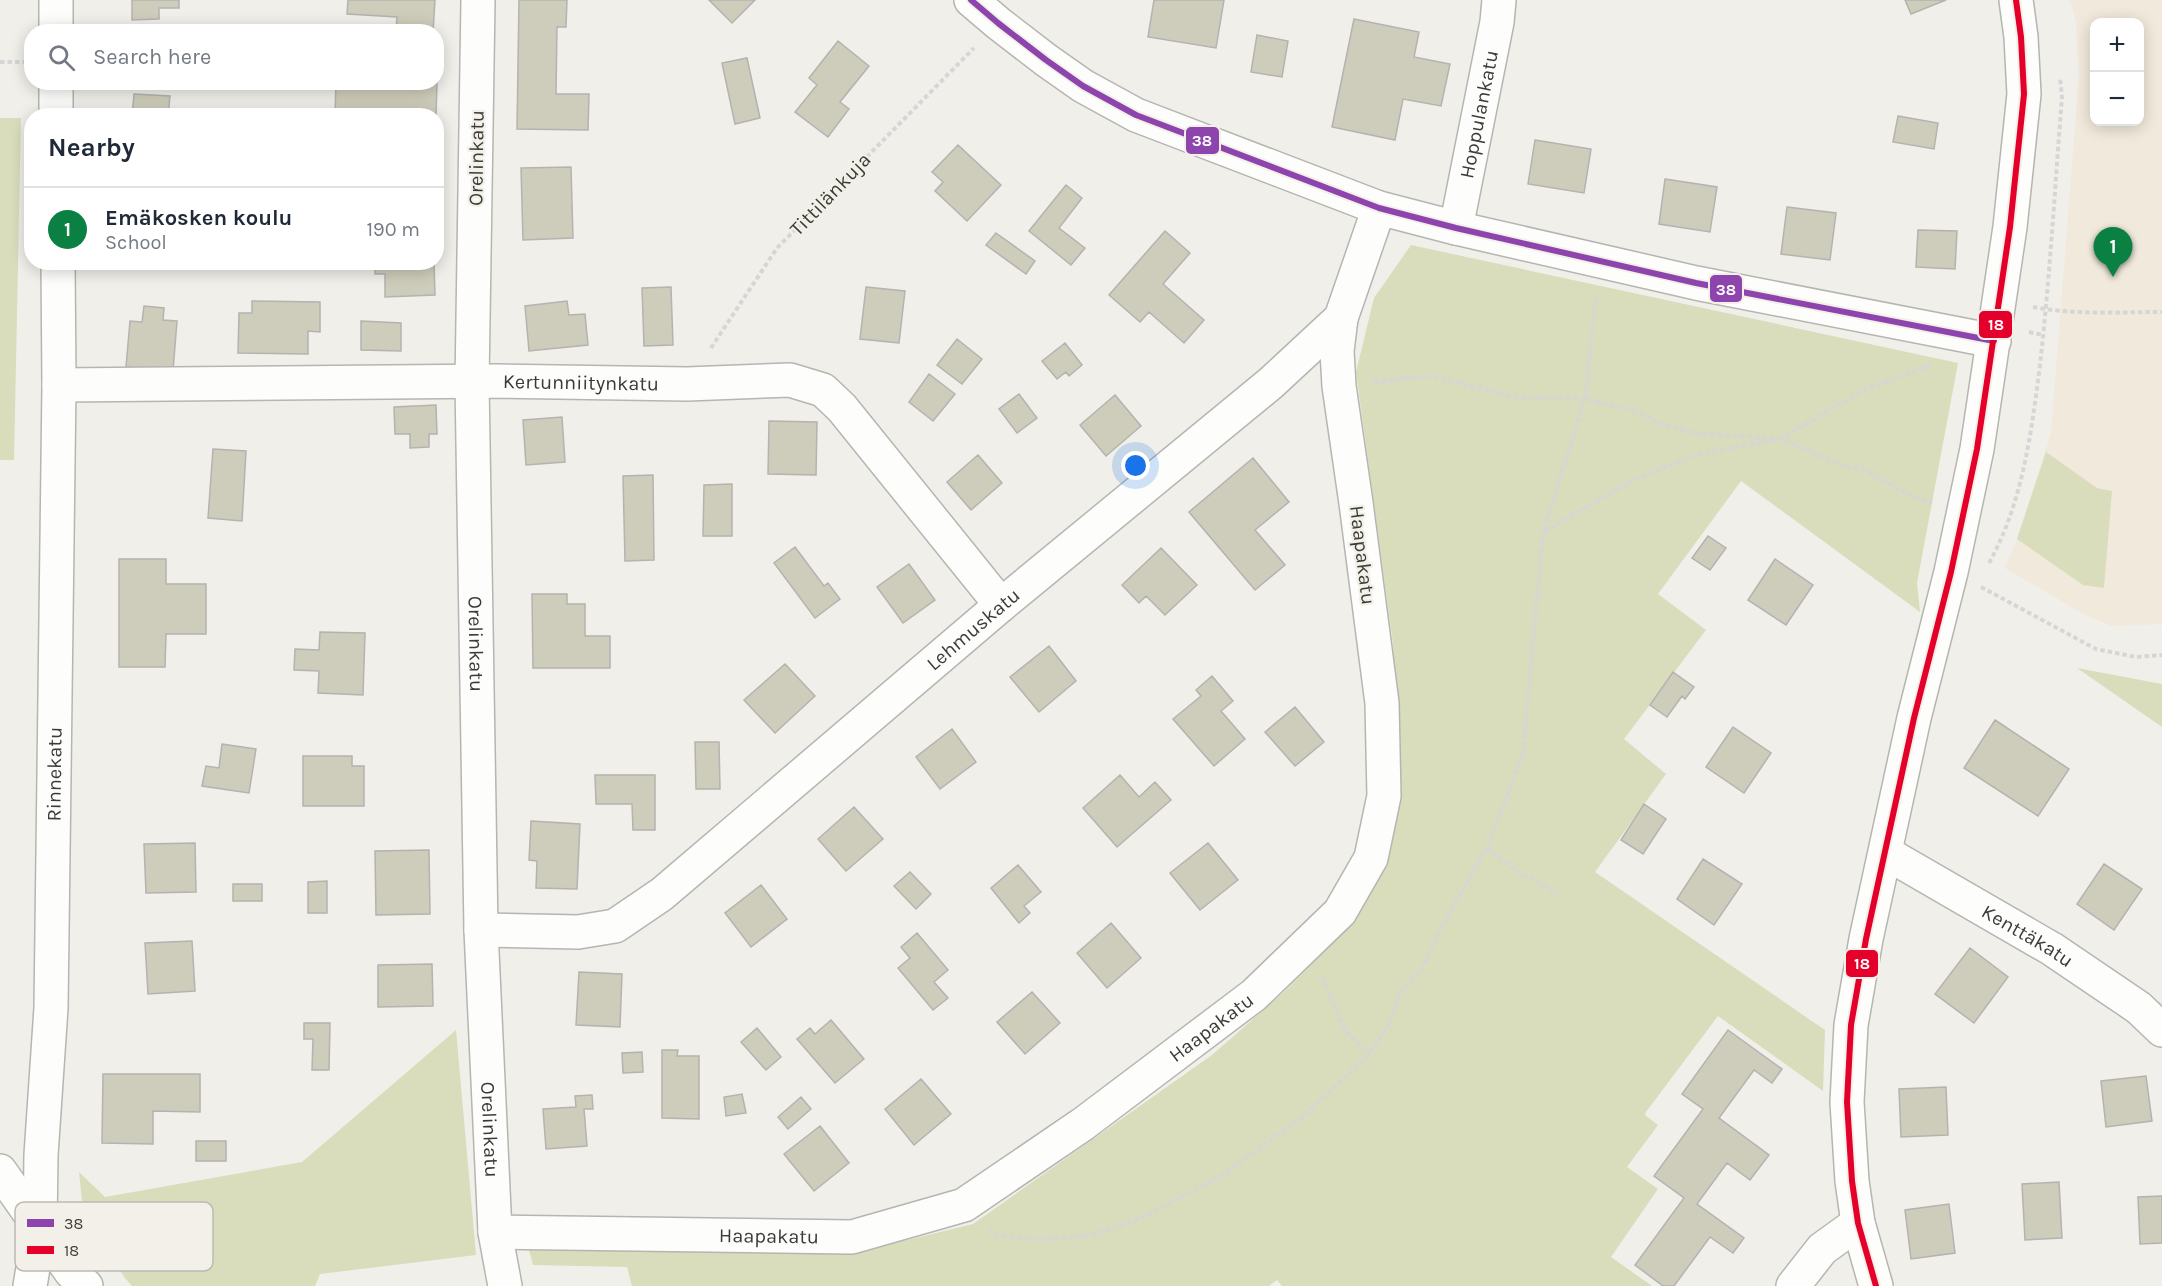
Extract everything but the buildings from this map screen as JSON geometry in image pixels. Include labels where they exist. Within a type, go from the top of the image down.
[{"type":"street","points":[[56,0],[56,24]]},
{"type":"street","name":"Orelinkatu","points":[[478,0],[472,383],[481,930],[495,1232],[505,1286]]},
{"type":"street","points":[[971,0],[1083,86],[1136,115],[1379,208],[1696,283],[1996,322]]},
{"type":"street","name":"Hoppulankatu","points":[[1456,228],[1495,33],[1499,0]]},
{"type":"street","points":[[1876,1286],[1858,1223],[1852,1181],[1847,1102],[1851,1025],[1866,939],[1914,718],[1964,578],[1964,514],[1977,449],[2010,227],[2024,94],[2022,37],[2016,0]]},
{"type":"street","points":[[56,90],[56,108]]},
{"type":"street","name":"Lehmuskatu","points":[[481,930],[578,932],[615,926],[662,894],[1001,605],[1271,383],[1341,318],[1379,208]]},
{"type":"street","name":"Rinnekatu","points":[[40,1202],[41,1155],[51,1008],[59,385],[58,270]]},
{"type":"street","name":"Haapakatu","points":[[495,1232],[852,1237],[964,1205],[1083,1124],[1254,995],[1340,912],[1371,858],[1384,796],[1382,703],[1339,386],[1337,351],[1341,318]]},
{"type":"street","name":"Kertunniitynkatu","points":[[59,385],[508,381],[687,384],[790,380],[823,390],[849,417],[1001,605]]},
{"type":"street","name":"Kenttäkatu","points":[[1886,853],[2052,949],[2139,1008],[2162,1030]]},
{"type":"street","points":[[0,1171],[23,1202]]},
{"type":"street","points":[[1793,1286],[1822,1249],[1858,1223]]},
{"type":"street","name":"Rinnekatu","points":[[30,1286],[32,1271]]},
{"type":"street","points":[[70,1271],[86,1286]]},
{"type":"path","name":"Tittilänkuja","points":[[687,384],[777,248],[998,23]]},
{"type":"path","points":[[0,62],[24,62]]},
{"type":"path","points":[[2060,75],[2062,97],[2046,310],[2031,435],[2018,497],[2002,540],[1964,578],[2096,649],[2136,657],[2162,655]]},
{"type":"path","points":[[1585,399],[1600,261]]},
{"type":"path","points":[[1996,322],[2046,310],[2162,312]]},
{"type":"path","points":[[1996,322],[2043,334]]},
{"type":"path","points":[[1544,532],[1633,480],[1696,455],[1780,439],[1864,390],[1940,361]]},
{"type":"path","points":[[1339,386],[1431,376],[1519,398],[1585,399],[1639,412],[1659,423],[1694,433],[1780,439],[1847,467],[1865,470],[1910,495],[1964,514]]},
{"type":"path","points":[[1487,848],[1516,871],[1558,893]]},
{"type":"path","points":[[1300,951],[1324,980],[1346,1032],[1370,1054]]},
{"type":"shaded area","points":[[2070,0],[2162,0],[2162,624],[2112,626],[2085,615],[2005,568],[2017,539],[2051,433],[2079,75],[2076,22]]},
{"type":"green space","points":[[0,118],[21,118],[14,460],[0,460]]},
{"type":"green space","points":[[1411,245],[1958,363],[1917,583],[1920,612],[1741,481],[1658,594],[1706,630],[1624,739],[1666,774],[1595,872],[1825,1030],[1823,1091],[1718,1016],[1646,1112],[1645,1115],[1658,1125],[1627,1167],[1658,1189],[1611,1257],[1652,1286],[1282,1286],[1277,1280],[1269,1286],[632,1286],[627,1267],[533,1265],[528,1246],[858,1252],[973,1224],[1212,1055],[1284,992],[1345,930],[1396,790],[1393,644],[1356,372],[1374,298]]},
{"type":"green space","points":[[2046,452],[2097,488],[2112,491],[2104,588],[2083,585],[2017,539]]},
{"type":"green space","points":[[2077,668],[2162,684],[2162,727]]},
{"type":"green space","points":[[456,1030],[476,1255],[320,1274],[315,1286],[132,1286],[120,1271],[213,1271],[213,1202],[82,1201],[79,1172],[105,1197],[302,1162]]},
{"type":"transit line","name":"38","points":[[971,0],[1046,60],[1083,86],[1136,115],[1379,208],[1696,283],[1994,341]]},
{"type":"transit line","name":"18","points":[[1876,1286],[1858,1223],[1852,1181],[1847,1102],[1851,1025],[1866,939],[1914,718],[1951,572],[1977,449],[2010,227],[2024,94],[2021,37],[2016,0]]},
{"type":"place","name":"Emäkosken koulu","points":[[2113,277]]}]
